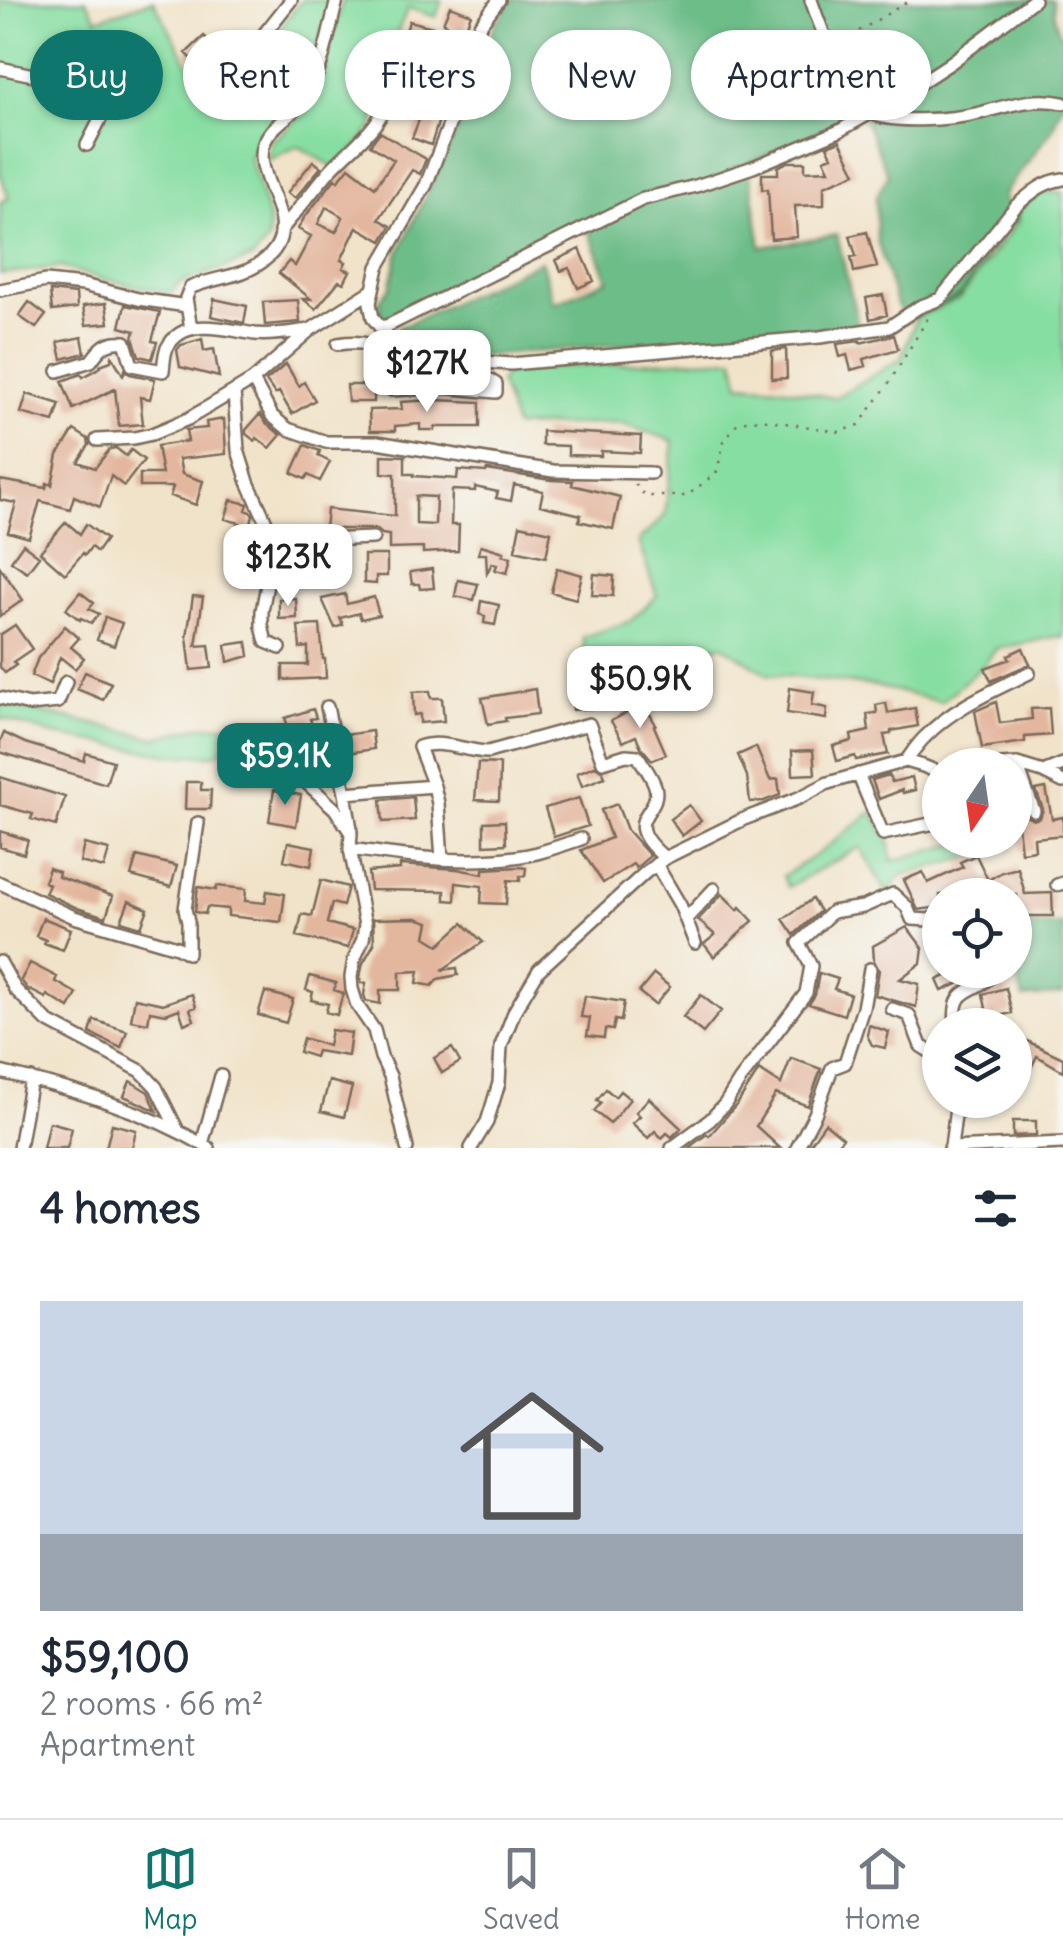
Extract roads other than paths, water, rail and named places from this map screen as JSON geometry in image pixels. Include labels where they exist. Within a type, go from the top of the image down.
[{"type":"street","points":[[267,30],[290,0]]},
{"type":"street","points":[[190,329],[186,298],[190,288],[234,276],[262,263],[276,249],[280,231],[278,206],[262,162],[262,146],[267,135],[301,102],[314,79],[336,0]]},
{"type":"street","points":[[338,344],[357,341],[384,355],[390,364],[392,390],[443,387],[496,392],[496,384],[486,378],[400,352],[373,318],[370,303],[378,267],[426,186],[439,156],[480,25],[499,0]]},
{"type":"street","points":[[811,0],[824,30]]},
{"type":"street","points":[[931,75],[1034,0]]},
{"type":"street","points":[[0,68],[33,75],[96,76],[106,82],[108,106],[87,145]]},
{"type":"street","points":[[931,120],[953,120],[1044,98],[1063,102]]},
{"type":"street","points":[[280,231],[329,170],[342,161],[377,120]]},
{"type":"street","points":[[380,327],[643,199],[753,167],[819,141],[859,120]]},
{"type":"street","points":[[426,362],[441,359],[510,364],[820,337],[889,327],[940,299],[1016,206],[1048,182],[1063,179]]},
{"type":"street","points":[[0,290],[46,281],[186,306]]},
{"type":"street","points":[[97,440],[152,434],[188,419],[252,380],[310,330],[373,290]]},
{"type":"street","points":[[58,370],[91,362],[99,349],[114,341],[125,342],[132,365],[163,371],[167,346],[190,329],[217,327],[260,335],[310,330]]},
{"type":"street","points":[[252,380],[272,416],[288,429],[326,442],[377,442],[554,471],[652,473]]},
{"type":"street","points":[[234,392],[238,450],[275,542],[262,626],[266,642],[280,648]]},
{"type":"street","points":[[275,542],[373,538]]},
{"type":"street","points":[[906,762],[925,736],[947,718],[973,700],[1029,673]]},
{"type":"street","points":[[0,698],[30,705],[58,702],[66,682]]},
{"type":"street","points":[[327,707],[365,925],[354,960],[352,989],[374,1030],[390,1076],[406,1148]]},
{"type":"street","points":[[442,859],[438,803],[419,747],[432,742],[488,752],[588,724],[603,762],[626,755],[638,756],[656,788],[642,820],[642,832],[661,861],[695,943]]},
{"type":"street","points":[[268,748],[335,810],[351,833]]},
{"type":"street","points":[[471,1148],[487,1122],[499,1083],[501,1046],[515,1010],[539,970],[661,861],[828,782],[906,762],[922,766]]},
{"type":"street","points":[[1043,772],[1063,764]]},
{"type":"street","points":[[1032,769],[1063,782]]},
{"type":"street","points":[[858,774],[882,834],[922,826]]},
{"type":"street","points":[[345,793],[434,786]]},
{"type":"street","points":[[1032,805],[1034,811]]},
{"type":"street","points":[[0,883],[74,917],[188,953],[184,908],[198,823]]},
{"type":"street","points":[[350,849],[442,859],[509,858],[581,839]]},
{"type":"street","points":[[686,919],[714,888]]},
{"type":"street","points":[[672,1148],[726,1104],[806,993],[811,966],[800,943],[832,912],[863,907],[893,894],[907,907],[912,919],[922,920]]},
{"type":"street","points":[[0,962],[15,989],[47,1021],[142,1072],[156,1087],[178,1131]]},
{"type":"street","points":[[797,1148],[832,1068],[845,1063],[863,1008],[870,969]]},
{"type":"street","points":[[954,1008],[958,999],[973,988]]},
{"type":"street","points":[[892,1008],[909,1015],[922,1047]]},
{"type":"street","points":[[0,1072],[99,1098],[206,1146],[221,1076]]},
{"type":"street","points":[[19,1148],[31,1080]]},
{"type":"street","points":[[955,1118],[951,1147],[1063,1143]]}]
